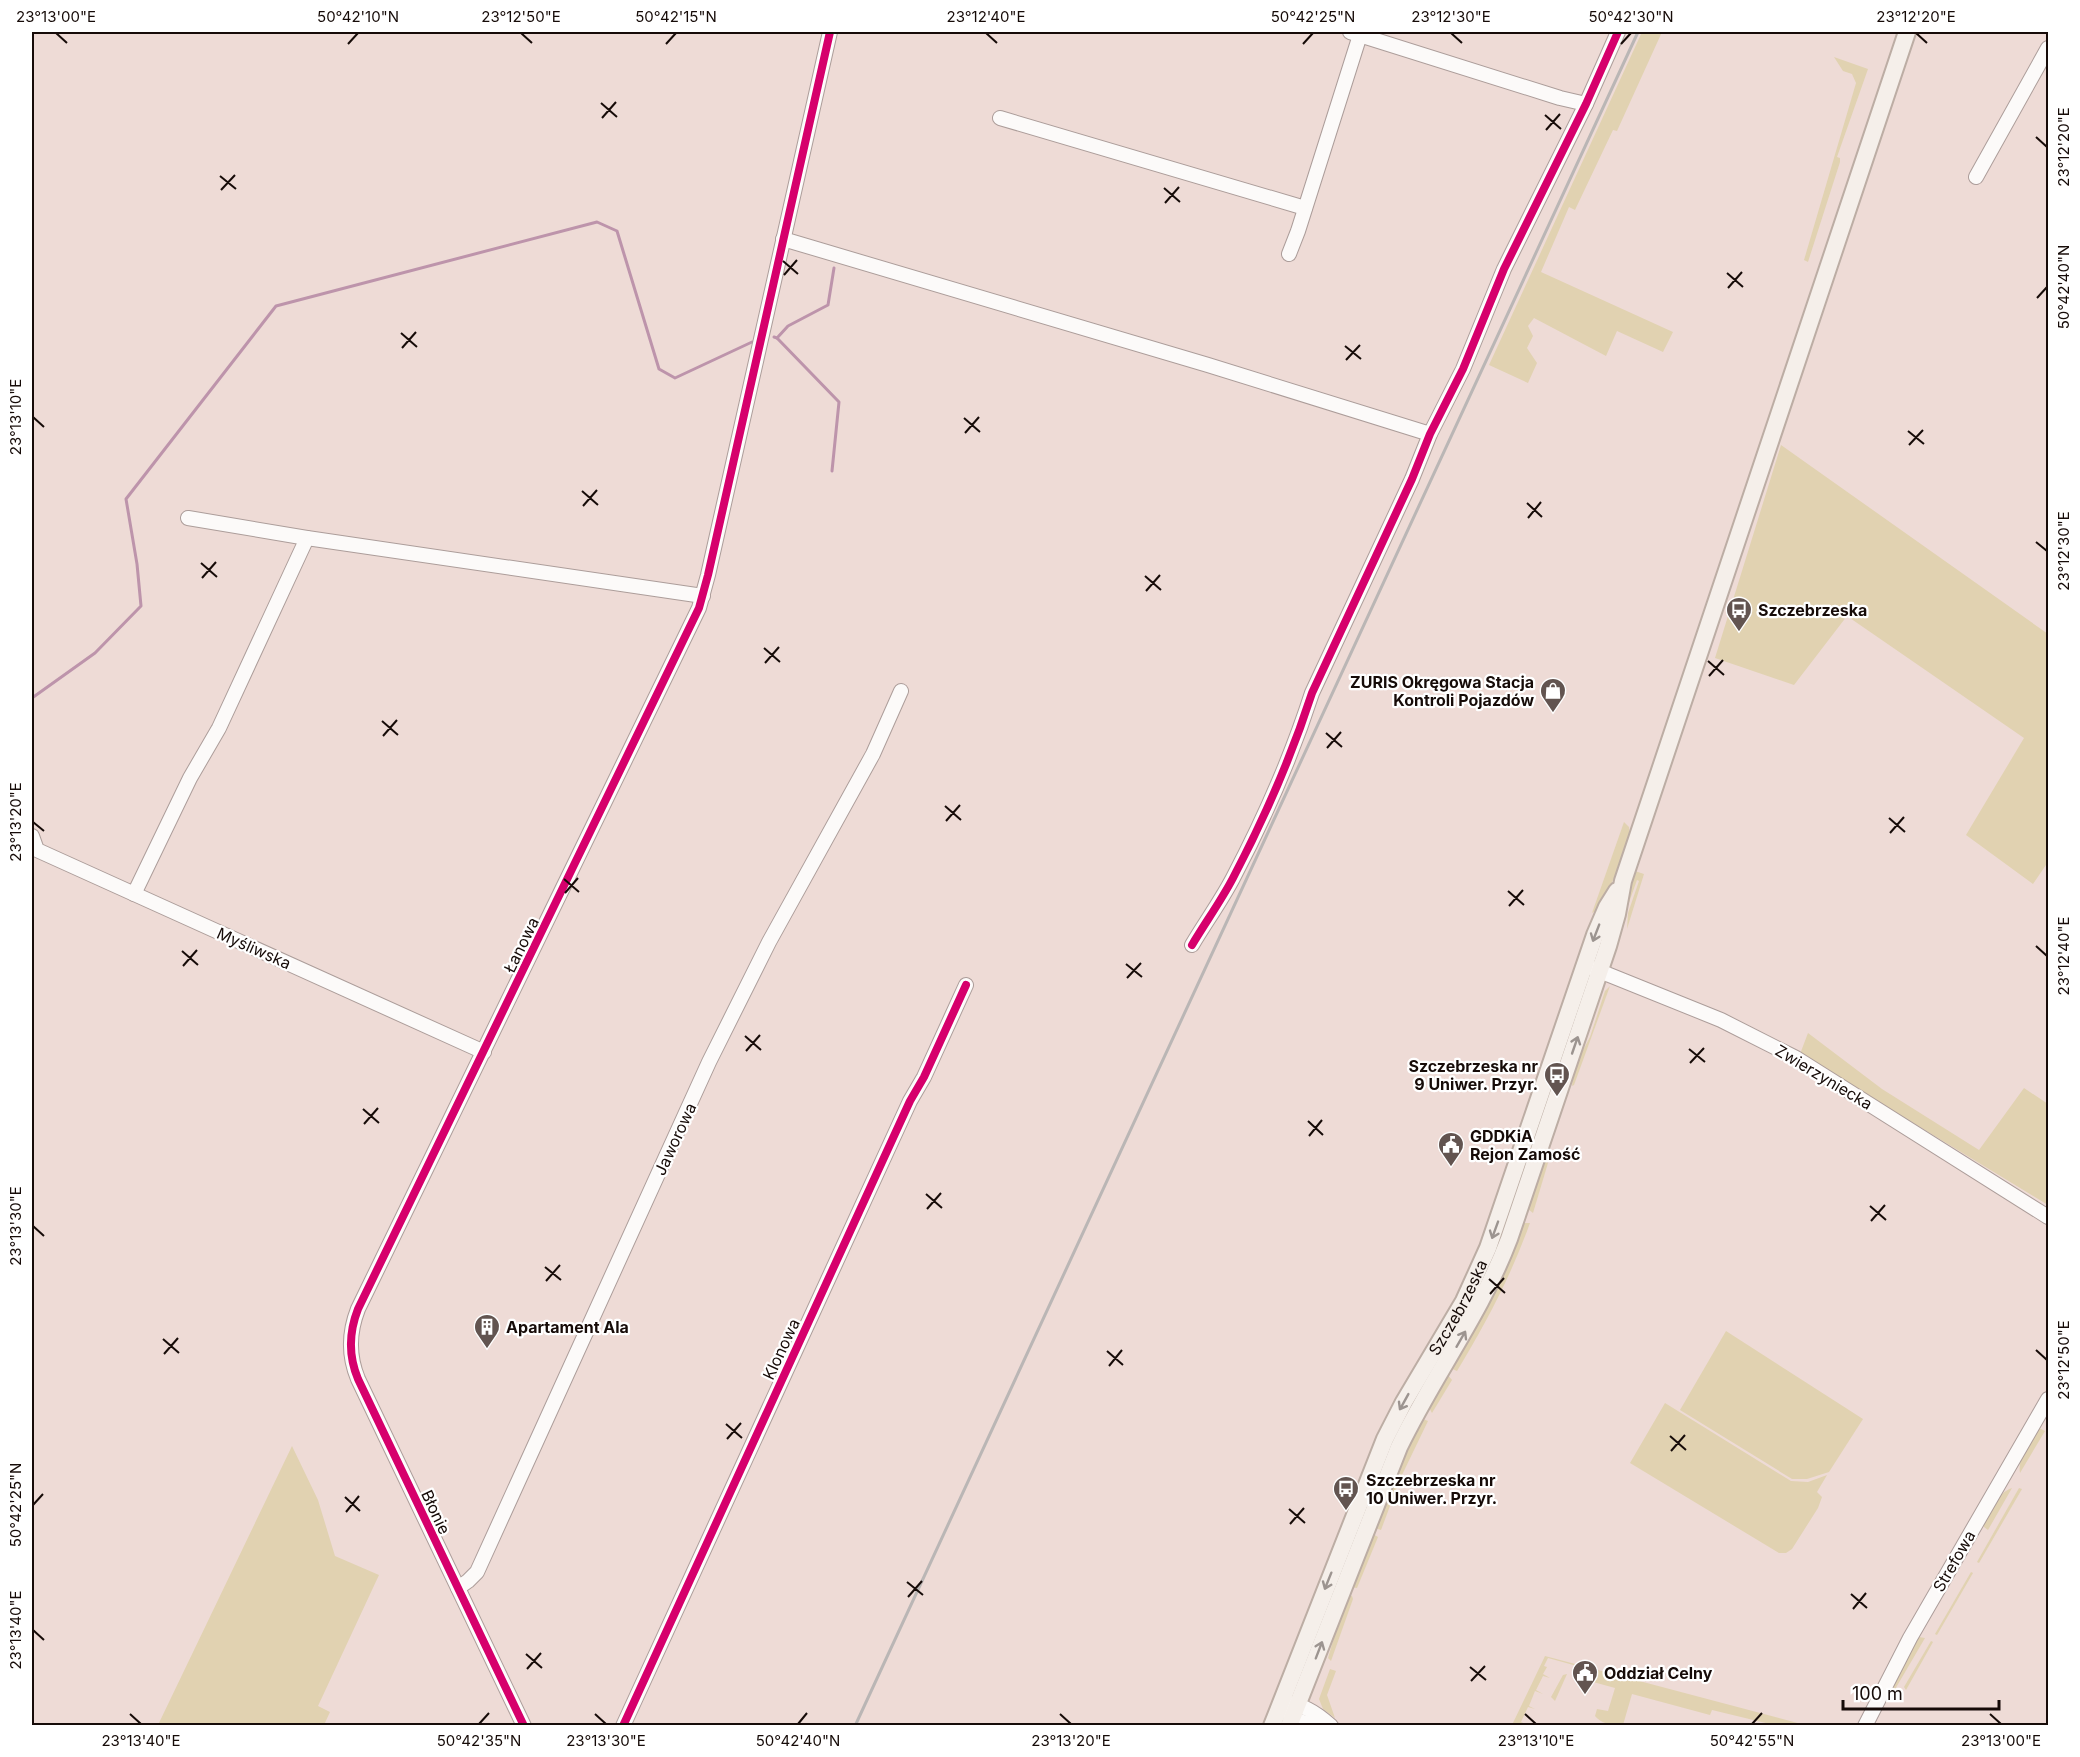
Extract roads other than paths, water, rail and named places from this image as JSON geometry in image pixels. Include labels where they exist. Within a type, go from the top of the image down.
[{"type":"main road","name":"Szczebrzeska","points":[[1293,1716],[1399,1447],[1478,1309],[1503,1257],[1592,968],[1607,907],[1624,877],[1907,32]]},
{"type":"main road","name":"Szczebrzeska","points":[[1272,1725],[1385,1439],[1404,1402],[1464,1301],[1488,1248],[1592,968]]},
{"type":"street","name":"Łanowa","points":[[361,1305],[703,596],[830,32]]},
{"type":"street","points":[[1192,945],[1232,880],[1265,811],[1303,723],[1312,693],[1412,479],[1430,434],[1463,369],[1513,250],[1586,104],[1618,32]]},
{"type":"street","points":[[1289,254],[1305,208],[1355,33],[1560,98],[1586,104]]},
{"type":"street","points":[[1976,177],[2049,48]]},
{"type":"street","points":[[1000,118],[1305,208]]},
{"type":"street","points":[[783,240],[1208,364],[1430,434]]},
{"type":"street","points":[[188,518],[307,538],[703,596]]},
{"type":"street","points":[[134,894],[190,778],[219,728],[307,538]]},
{"type":"street","name":"Jaworowa","points":[[458,1588],[477,1572],[710,1062],[769,942],[873,754],[901,692]]},
{"type":"street","name":"Myśliwska","points":[[32,836],[37,850],[484,1052]]},
{"type":"street","name":"Zwierzyniecka","points":[[1592,968],[1721,1020],[1796,1058],[2049,1217]]},
{"type":"street","name":"Klonowa","points":[[623,1725],[905,1112],[924,1077],[966,985]]},
{"type":"street","name":"Błonie","points":[[361,1305],[355,1318],[351,1338],[355,1373],[524,1725]]},
{"type":"street","name":"Strefowa","points":[[1865,1725],[1910,1638],[2049,1399]]},
{"type":"street","points":[[1280,1703],[1293,1716],[1314,1725]]},
{"type":"street","points":[[1293,1716],[1323,1718],[1331,1725]]},
{"type":"waterway","points":[[32,698],[95,653],[141,606],[137,564],[126,499],[276,306],[597,222],[617,231],[659,369],[675,378],[752,342]]},
{"type":"waterway","points":[[774,337],[777,338],[788,326],[828,305],[834,268]]},
{"type":"waterway","points":[[777,338],[839,402],[832,471]]},
{"type":"railway","points":[[855,1726],[1638,32]]},
{"type":"place","name":"Szczebrzeska","points":[[1739,633]]},
{"type":"place","name":"ZURIS Okręgowa Stacja Kontroli Pojazdów","points":[[1553,714]]},
{"type":"place","name":"Szczebrzeska nr 9 Uniwer. Przyr.","points":[[1557,1098]]},
{"type":"place","name":"GDDKiA Rejon Zamość","points":[[1451,1168]]},
{"type":"place","name":"Apartament Ala","points":[[487,1350]]},
{"type":"place","name":"Szczebrzeska nr 10 Uniwer. Przyr.","points":[[1346,1512]]},
{"type":"place","name":"Oddział Celny","points":[[1585,1696]]}]
